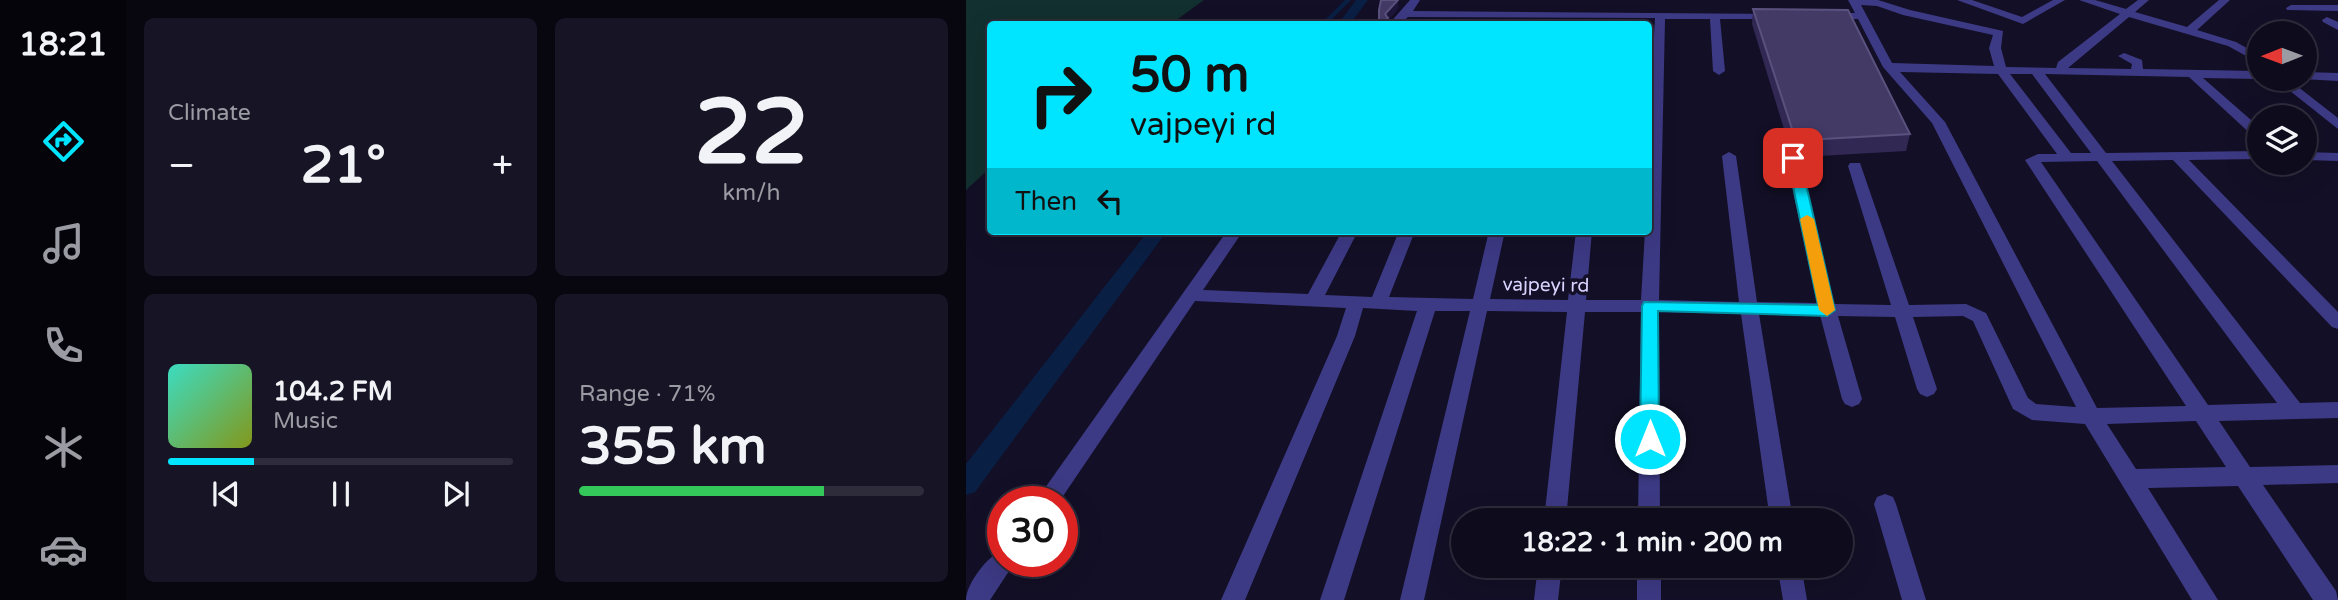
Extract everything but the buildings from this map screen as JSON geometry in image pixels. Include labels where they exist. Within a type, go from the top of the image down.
[{"type":"street","points":[[1397,21],[1415,0]]},
{"type":"street","points":[[1508,15],[1513,0]]},
{"type":"street","points":[[1552,20],[1557,0]]},
{"type":"street","points":[[1637,15],[1639,0]]},
{"type":"street","points":[[1962,0],[2023,21],[2060,0]]},
{"type":"street","points":[[2084,0],[2247,52]]},
{"type":"street","points":[[2062,71],[2062,64],[2144,0]]},
{"type":"street","points":[[2189,32],[2225,0]]},
{"type":"street","points":[[1854,1],[1890,67],[1933,114],[1950,142],[2091,416],[2206,600]]},
{"type":"street","points":[[1854,1],[1878,3],[1907,13],[1999,33],[1995,48],[2001,70],[2067,158]]},
{"type":"street","points":[[2291,8],[2338,8]]},
{"type":"street","points":[[1405,14],[1449,20],[1487,20],[1508,15],[1552,20],[1606,20],[1637,15],[1782,16]]},
{"type":"street","points":[[1649,508],[1650,306],[1660,16]]},
{"type":"street","points":[[1715,16],[1719,71]]},
{"type":"street","points":[[1822,16],[1863,16]]},
{"type":"street","points":[[2327,20],[2338,27]]},
{"type":"street","points":[[2124,56],[2138,62],[2137,72]]},
{"type":"street","points":[[1890,67],[2247,74]]},
{"type":"street","points":[[2036,71],[2295,412]]},
{"type":"street","points":[[2190,72],[2247,123]]},
{"type":"street","points":[[2317,76],[2338,77]]},
{"type":"street","points":[[2296,91],[2338,125]]},
{"type":"street","points":[[2176,155],[2338,323]]},
{"type":"street","points":[[2247,155],[2038,158],[2033,163],[2200,415],[2327,600]]},
{"type":"street","points":[[1729,156],[1780,508]]},
{"type":"street","points":[[2317,156],[2338,157]]},
{"type":"street","points":[[1793,158],[1827,310],[1852,399]]},
{"type":"street","points":[[1855,166],[1927,389]]},
{"type":"street","points":[[1057,486],[1232,235]]},
{"type":"street","points":[[1313,301],[1347,235]]},
{"type":"street","points":[[1378,304],[1405,235]]},
{"type":"street","points":[[1412,600],[1496,235]]},
{"type":"street","points":[[1556,508],[1579,305],[1584,235]]},
{"type":"street","name":"vajpeyi rd","points":[[1191,295],[1428,305],[1966,310],[1977,313],[2020,402],[2026,409],[2040,414],[2091,416]]},
{"type":"street","points":[[1233,600],[1346,336],[1356,303]]},
{"type":"street","points":[[1332,600],[1428,305]]},
{"type":"street","points":[[2091,416],[2338,410]]},
{"type":"street","points":[[2129,479],[2338,474]]},
{"type":"street","points":[[1885,504],[1914,600]]},
{"type":"street","points":[[975,600],[992,577]]},
{"type":"street","points":[[1546,600],[1549,578]]},
{"type":"street","points":[[1649,578],[1649,600]]},
{"type":"street","points":[[1791,578],[1795,600]]},
{"type":"green space","points":[[966,0],[1204,0],[1175,21],[987,21],[987,171],[966,190]]},
{"type":"waterway","points":[[1327,21],[1348,0]]},
{"type":"waterway","points":[[1346,21],[1362,0]]},
{"type":"waterway","points":[[966,484],[1155,235]]},
{"type":"slow traffic","points":[[1807,219],[1827,310]]},
{"type":"route","points":[[1650,439],[1650,306],[1827,310],[1793,158]]}]
